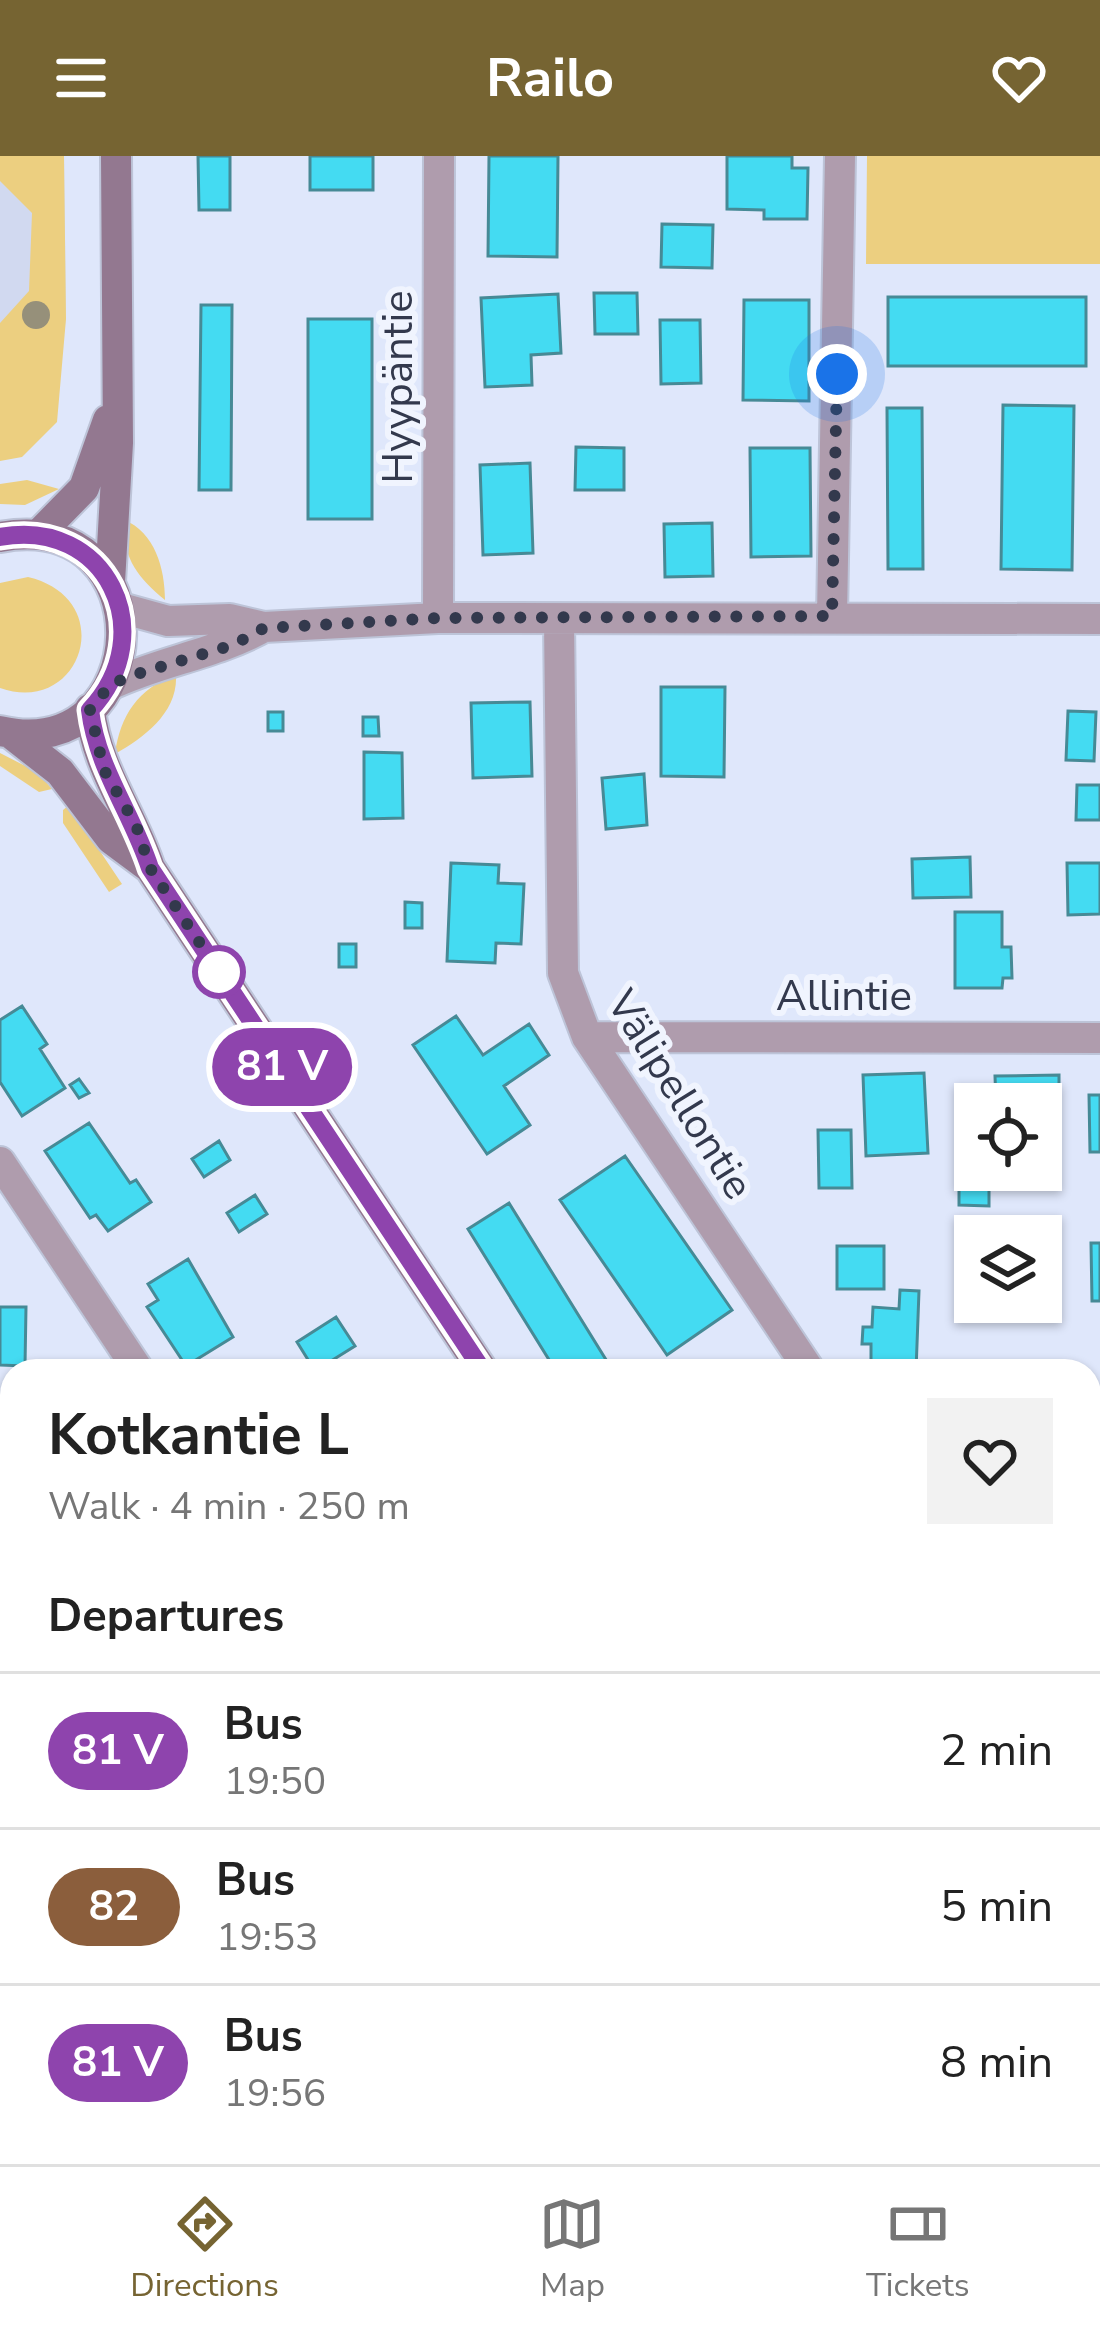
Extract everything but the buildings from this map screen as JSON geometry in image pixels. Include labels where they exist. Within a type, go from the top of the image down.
[{"type":"main road","points":[[5,732],[44,732],[90,710],[110,685],[122,652],[115,595],[116,156]]},
{"type":"main road","points":[[39,534],[84,488],[115,397]]},
{"type":"main road","points":[[1,536],[39,534],[82,553],[115,595]]},
{"type":"main road","points":[[90,710],[104,770],[136,825],[150,868],[475,1359]]},
{"type":"main road","points":[[5,732],[60,772],[111,839],[150,868]]},
{"type":"street","name":"Hyypäntie","points":[[438,618],[440,156]]},
{"type":"street","points":[[832,616],[841,156]]},
{"type":"street","points":[[115,595],[168,621],[230,619],[264,628],[438,618],[1100,619]]},
{"type":"street","name":"Välipellontie","points":[[559,620],[563,973],[587,1037],[802,1359]]},
{"type":"street","points":[[110,685],[147,669],[233,645],[264,628]]},
{"type":"street","name":"Allintie","points":[[587,1037],[1100,1038]]},
{"type":"street","points":[[0,1162],[131,1359]]},
{"type":"shaded area","points":[[0,156],[64,156],[66,319],[58,364],[0,412]]},
{"type":"shaded area","points":[[0,156],[64,156],[66,319],[57,422],[22,457],[0,461],[0,323],[29,291],[32,213],[0,181]]},
{"type":"shaded area","points":[[867,156],[1100,156],[1100,264],[866,264]]},
{"type":"shaded area","points":[[27,480],[59,489],[25,505],[0,504],[0,484]]},
{"type":"shaded area","points":[[124,520],[151,542],[163,576],[165,600],[133,565]]},
{"type":"shaded area","points":[[28,577],[57,589],[74,608],[81,629],[79,652],[69,671],[52,686],[29,692],[0,688],[0,583]]},
{"type":"shaded area","points":[[176,675],[165,712],[148,731],[115,754],[121,727],[133,705],[151,687]]},
{"type":"shaded area","points":[[0,753],[37,772],[52,789],[39,792],[0,766]]},
{"type":"shaded area","points":[[69,805],[122,884],[109,892],[63,823],[63,810]]},
{"type":"bus line","points":[[0,537],[39,534],[59,540],[94,562],[110,582],[121,608],[122,652],[110,685],[90,710],[92,728],[104,770],[136,825],[150,868],[475,1359]]},
{"type":"route","points":[[219,972],[227,984],[150,868],[136,825],[104,770],[90,710],[110,685],[147,669],[233,645],[264,628],[438,618],[832,616],[837,374]]}]
